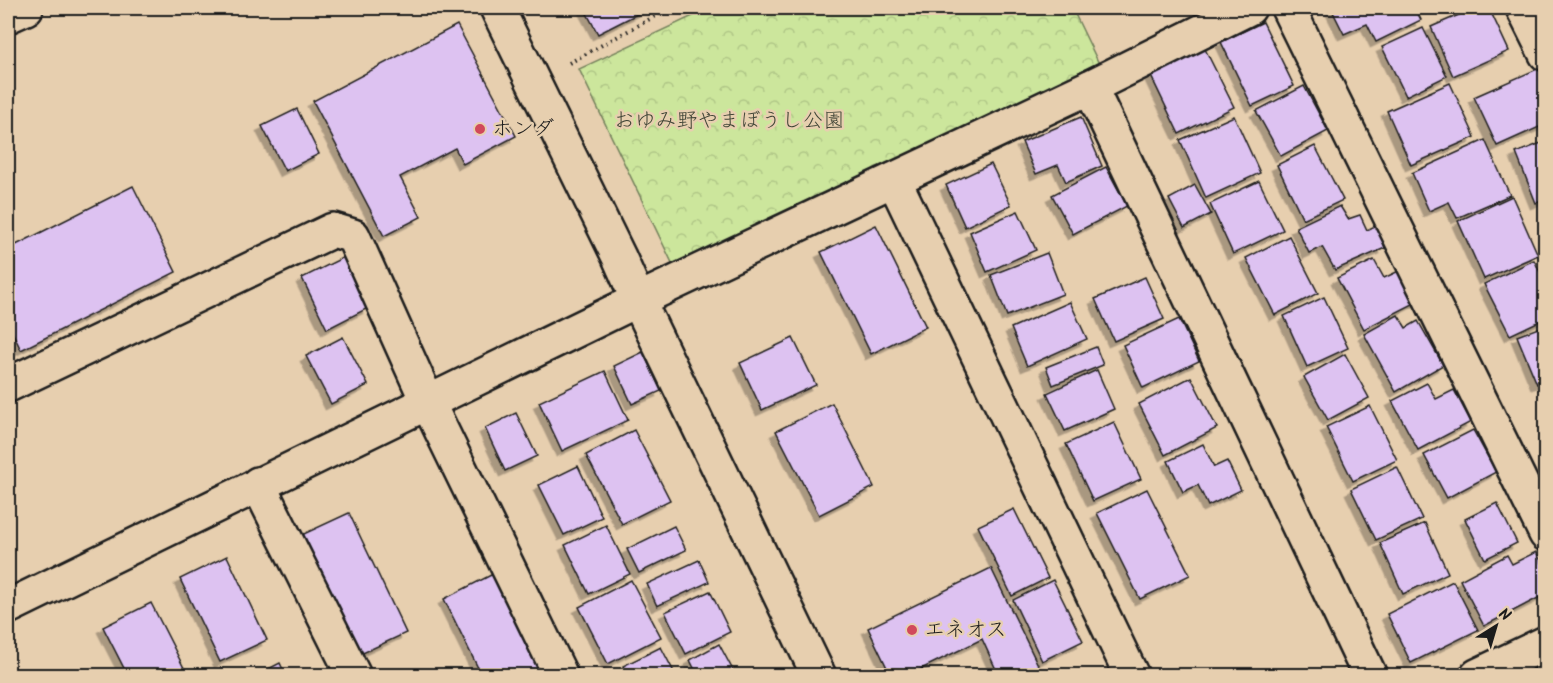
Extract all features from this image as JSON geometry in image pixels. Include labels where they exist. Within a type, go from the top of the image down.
[{"type":"street","points":[[8,16],[26,8]]},
{"type":"street","points":[[497,8],[620,257],[638,300],[819,675]]},
{"type":"street","points":[[8,607],[638,300],[1090,87],[1249,8]]},
{"type":"street","points":[[1288,8],[1545,534]]},
{"type":"street","points":[[1523,8],[1545,54]]},
{"type":"street","points":[[1090,87],[1370,675]]},
{"type":"street","points":[[894,180],[1132,675]]},
{"type":"street","points":[[8,385],[333,230],[353,236],[428,403],[561,675]]},
{"type":"street","points":[[258,484],[354,675]]},
{"type":"street","points":[[1477,675],[1545,643]]},
{"type":"path","points":[[569,63],[670,8]]},
{"type":"green space","name":"おゆみ野やまぼうし公園","points":[[710,8],[1072,8],[1101,68],[675,269],[579,69]]},
{"type":"building","points":[[584,8],[649,8],[598,34]]},
{"type":"building","points":[[1331,8],[1415,8],[1421,20],[1376,42],[1367,24],[1344,34]]},
{"type":"building","points":[[1475,8],[1489,8],[1509,51],[1453,76],[1431,27]]},
{"type":"building","points":[[1263,22],[1294,86],[1252,106],[1221,42]]},
{"type":"building","points":[[457,25],[516,136],[463,164],[455,148],[400,177],[421,217],[384,236],[313,101]]},
{"type":"building","points":[[1423,28],[1447,76],[1406,96],[1382,47]]},
{"type":"building","points":[[1205,49],[1234,107],[1179,134],[1151,76]]},
{"type":"building","points":[[1544,66],[1546,124],[1497,146],[1474,97]]},
{"type":"building","points":[[1450,83],[1475,137],[1411,165],[1387,111]]},
{"type":"building","points":[[1304,86],[1328,131],[1281,156],[1256,111]]},
{"type":"building","points":[[297,109],[319,154],[285,171],[262,126]]},
{"type":"building","points":[[1234,116],[1260,173],[1206,198],[1180,140]]},
{"type":"building","points":[[1081,117],[1102,166],[1066,182],[1058,165],[1036,174],[1022,142]]},
{"type":"building","points":[[1485,140],[1510,195],[1457,218],[1449,202],[1429,211],[1412,173]]},
{"type":"building","points":[[1546,141],[1546,199],[1536,203],[1516,153]]},
{"type":"building","points":[[1315,146],[1343,200],[1303,219],[1277,165]]},
{"type":"building","points":[[991,164],[1011,205],[965,227],[946,185]]},
{"type":"building","points":[[1106,167],[1127,206],[1073,234],[1052,195]]},
{"type":"building","points":[[1259,181],[1283,230],[1233,254],[1210,204]]},
{"type":"building","points":[[1195,185],[1211,214],[1184,228],[1169,199]]},
{"type":"building","points":[[133,186],[176,272],[21,350],[8,323],[8,249]]},
{"type":"building","points":[[1512,196],[1538,255],[1484,279],[1458,221]]},
{"type":"building","points":[[1340,206],[1348,219],[1360,215],[1367,230],[1377,225],[1385,248],[1335,270],[1322,247],[1309,253],[1296,227]]},
{"type":"building","points":[[1018,211],[1036,250],[987,272],[970,232]]},
{"type":"building","points":[[876,225],[926,327],[871,354],[821,252]]},
{"type":"building","points":[[1289,236],[1318,293],[1275,315],[1246,258]]},
{"type":"building","points":[[1047,253],[1063,294],[1007,316],[991,275]]},
{"type":"building","points":[[344,257],[368,308],[327,329],[302,278]]},
{"type":"building","points":[[1374,260],[1384,278],[1403,269],[1419,301],[1364,329],[1337,278]]},
{"type":"building","points":[[1534,260],[1546,284],[1546,318],[1510,335],[1484,284]]},
{"type":"building","points":[[1145,277],[1164,319],[1114,341],[1095,299]]},
{"type":"building","points":[[1324,297],[1348,348],[1307,367],[1284,316]]},
{"type":"building","points":[[1070,302],[1087,339],[1027,366],[1011,328]]},
{"type":"building","points":[[1398,315],[1406,328],[1418,321],[1443,365],[1396,392],[1364,334]]},
{"type":"building","points":[[1179,319],[1199,361],[1143,388],[1123,345]]},
{"type":"building","points":[[1546,325],[1546,381],[1537,384],[1517,336]]},
{"type":"building","points":[[343,337],[368,385],[331,404],[306,356]]},
{"type":"building","points":[[793,338],[816,385],[762,410],[740,363]]},
{"type":"building","points":[[1096,347],[1103,365],[1053,385],[1046,367]]},
{"type":"building","points":[[643,352],[661,391],[632,404],[614,366]]},
{"type":"building","points":[[1345,354],[1369,398],[1328,420],[1304,377]]},
{"type":"building","points":[[1097,370],[1114,409],[1065,431],[1047,393]]},
{"type":"building","points":[[605,371],[628,420],[562,451],[539,402]]},
{"type":"building","points":[[1191,377],[1217,428],[1165,455],[1139,404]]},
{"type":"building","points":[[1427,383],[1436,399],[1454,390],[1471,422],[1418,450],[1392,401]]},
{"type":"building","points":[[832,403],[874,487],[819,515],[776,431]]},
{"type":"building","points":[[1370,406],[1397,460],[1353,481],[1326,427]]},
{"type":"building","points":[[516,413],[537,456],[505,471],[485,428]]},
{"type":"building","points":[[1114,422],[1141,479],[1093,501],[1066,444]]},
{"type":"building","points":[[634,430],[670,500],[622,524],[586,455]]},
{"type":"building","points":[[1473,430],[1496,472],[1447,498],[1424,455]]},
{"type":"building","points":[[1203,444],[1214,467],[1227,461],[1241,490],[1208,506],[1198,485],[1183,492],[1168,461]]},
{"type":"building","points":[[578,466],[602,517],[564,535],[539,485]]},
{"type":"building","points":[[1397,467],[1422,519],[1376,540],[1351,489]]},
{"type":"building","points":[[1147,489],[1190,575],[1140,599],[1097,513]]},
{"type":"building","points":[[1497,503],[1517,543],[1485,559],[1465,519]]},
{"type":"building","points":[[1014,509],[1048,578],[1012,596],[978,526]]},
{"type":"building","points":[[349,513],[406,633],[352,658],[295,538]]},
{"type":"building","points":[[1425,523],[1448,573],[1403,594],[1380,543]]},
{"type":"building","points":[[606,525],[630,574],[589,594],[565,545]]},
{"type":"building","points":[[674,526],[686,550],[639,573],[627,549]]},
{"type":"building","points":[[1536,552],[1546,570],[1546,594],[1484,626],[1460,580],[1507,555],[1512,564]]},
{"type":"building","points":[[227,556],[267,640],[220,662],[180,579]]},
{"type":"building","points":[[699,560],[709,582],[657,606],[647,584]]},
{"type":"building","points":[[991,568],[1040,669],[1026,676],[999,676],[982,639],[907,676],[891,676],[868,628]]},
{"type":"building","points":[[493,574],[544,676],[482,676],[444,599]]},
{"type":"building","points":[[631,580],[661,637],[608,664],[579,607]]},
{"type":"building","points":[[1053,580],[1083,641],[1042,661],[1013,600]]},
{"type":"building","points":[[1453,581],[1478,630],[1411,663],[1387,614]]},
{"type":"building","points":[[710,591],[730,632],[686,654],[665,612]]},
{"type":"building","points":[[151,603],[185,670],[174,676],[128,676],[103,627]]},
{"type":"building","points":[[719,644],[736,676],[698,676],[690,660]]},
{"type":"building","points":[[661,647],[676,676],[628,676],[623,666]]},
{"type":"building","points":[[280,663],[286,676],[255,676]]},
{"type":"place","name":"ホンダ","points":[[480,129]]},
{"type":"place","name":"エネオス","points":[[912,630]]}]
